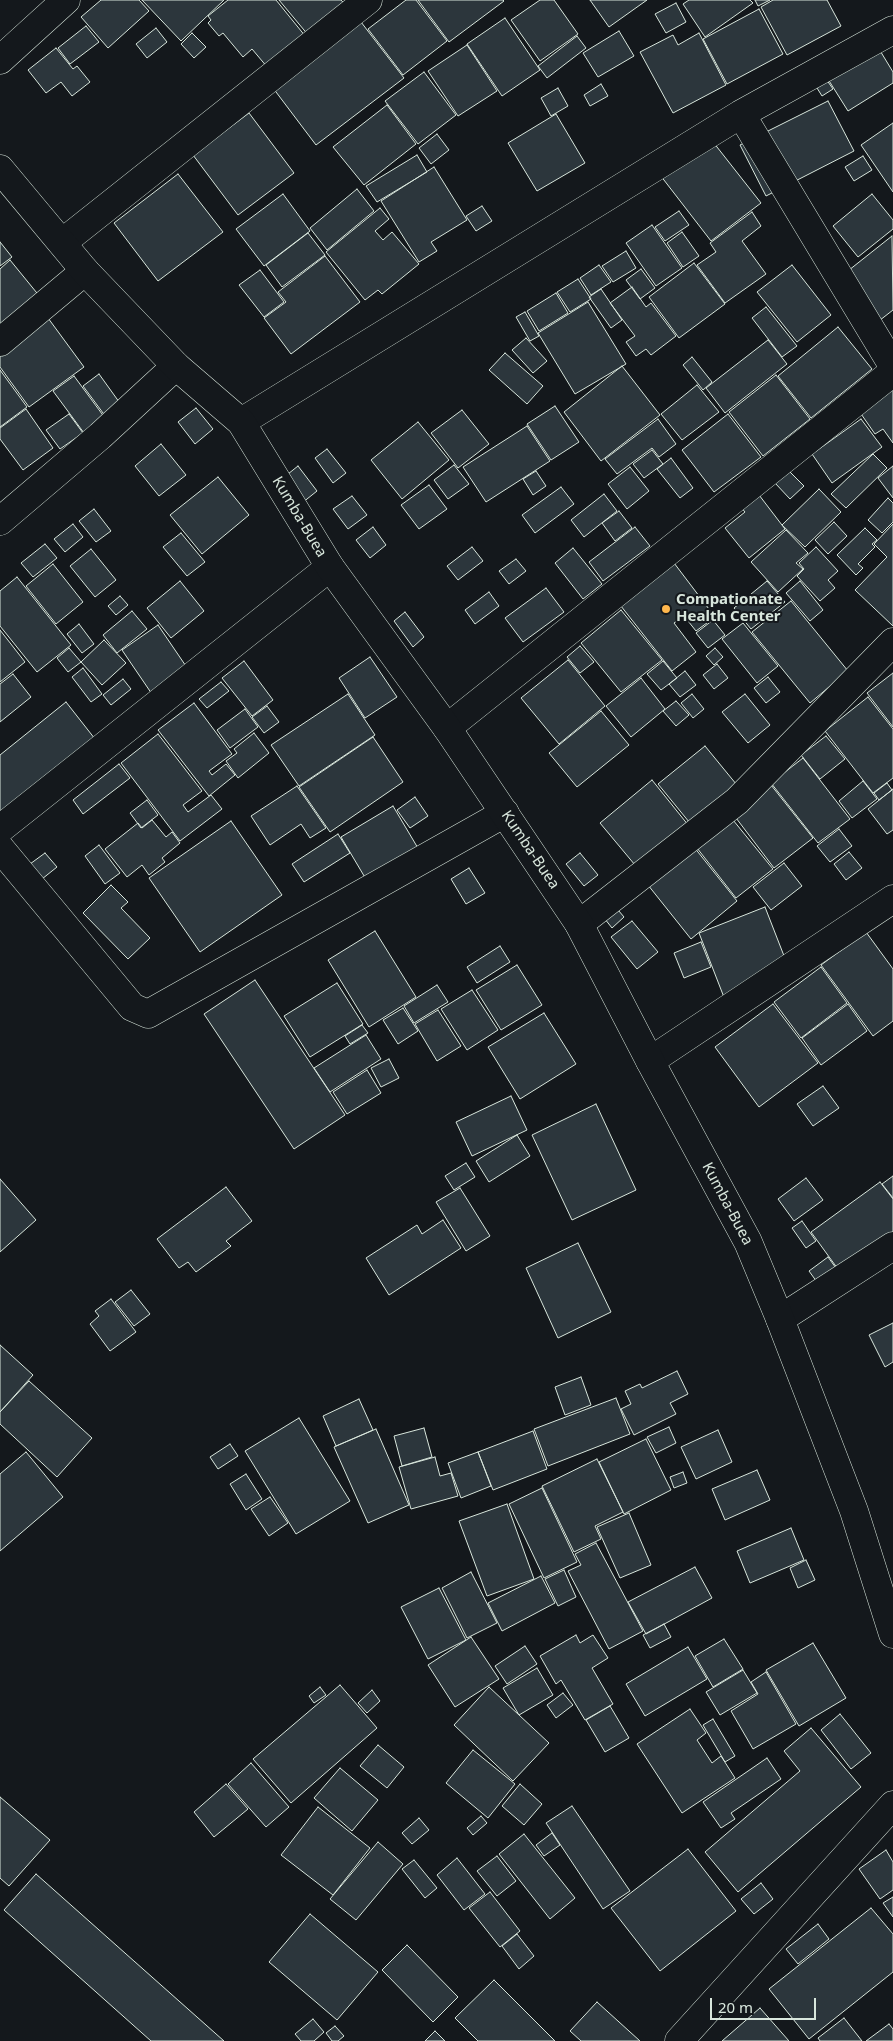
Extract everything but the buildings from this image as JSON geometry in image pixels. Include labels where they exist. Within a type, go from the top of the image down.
[{"type":"main road","points":[[0,60],[66,0]]},
{"type":"main road","points":[[63,242],[368,0]]},
{"type":"main road","points":[[241,422],[741,114],[893,30]]},
{"type":"main road","points":[[741,114],[893,366]]},
{"type":"main road","name":"Kumba-Buea","points":[[0,169],[86,270],[176,366],[241,422],[330,567],[448,728],[579,924],[650,1061],[748,1242],[780,1319],[854,1511],[893,1634]]},
{"type":"main road","points":[[0,342],[86,270]]},
{"type":"main road","points":[[0,521],[100,436],[176,366]]},
{"type":"main road","points":[[448,728],[893,372]]},
{"type":"main road","points":[[0,829],[330,567]]},
{"type":"main road","points":[[579,924],[736,801],[893,642]]},
{"type":"main road","points":[[0,848],[132,1007],[137,1011],[148,1014],[505,813]]},
{"type":"main road","points":[[650,1061],[893,899]]},
{"type":"main road","points":[[780,1319],[893,1246]]},
{"type":"main road","points":[[679,2041],[893,1804]]},
{"type":"place","name":"Compationate Health Center","points":[[666,609]]}]
